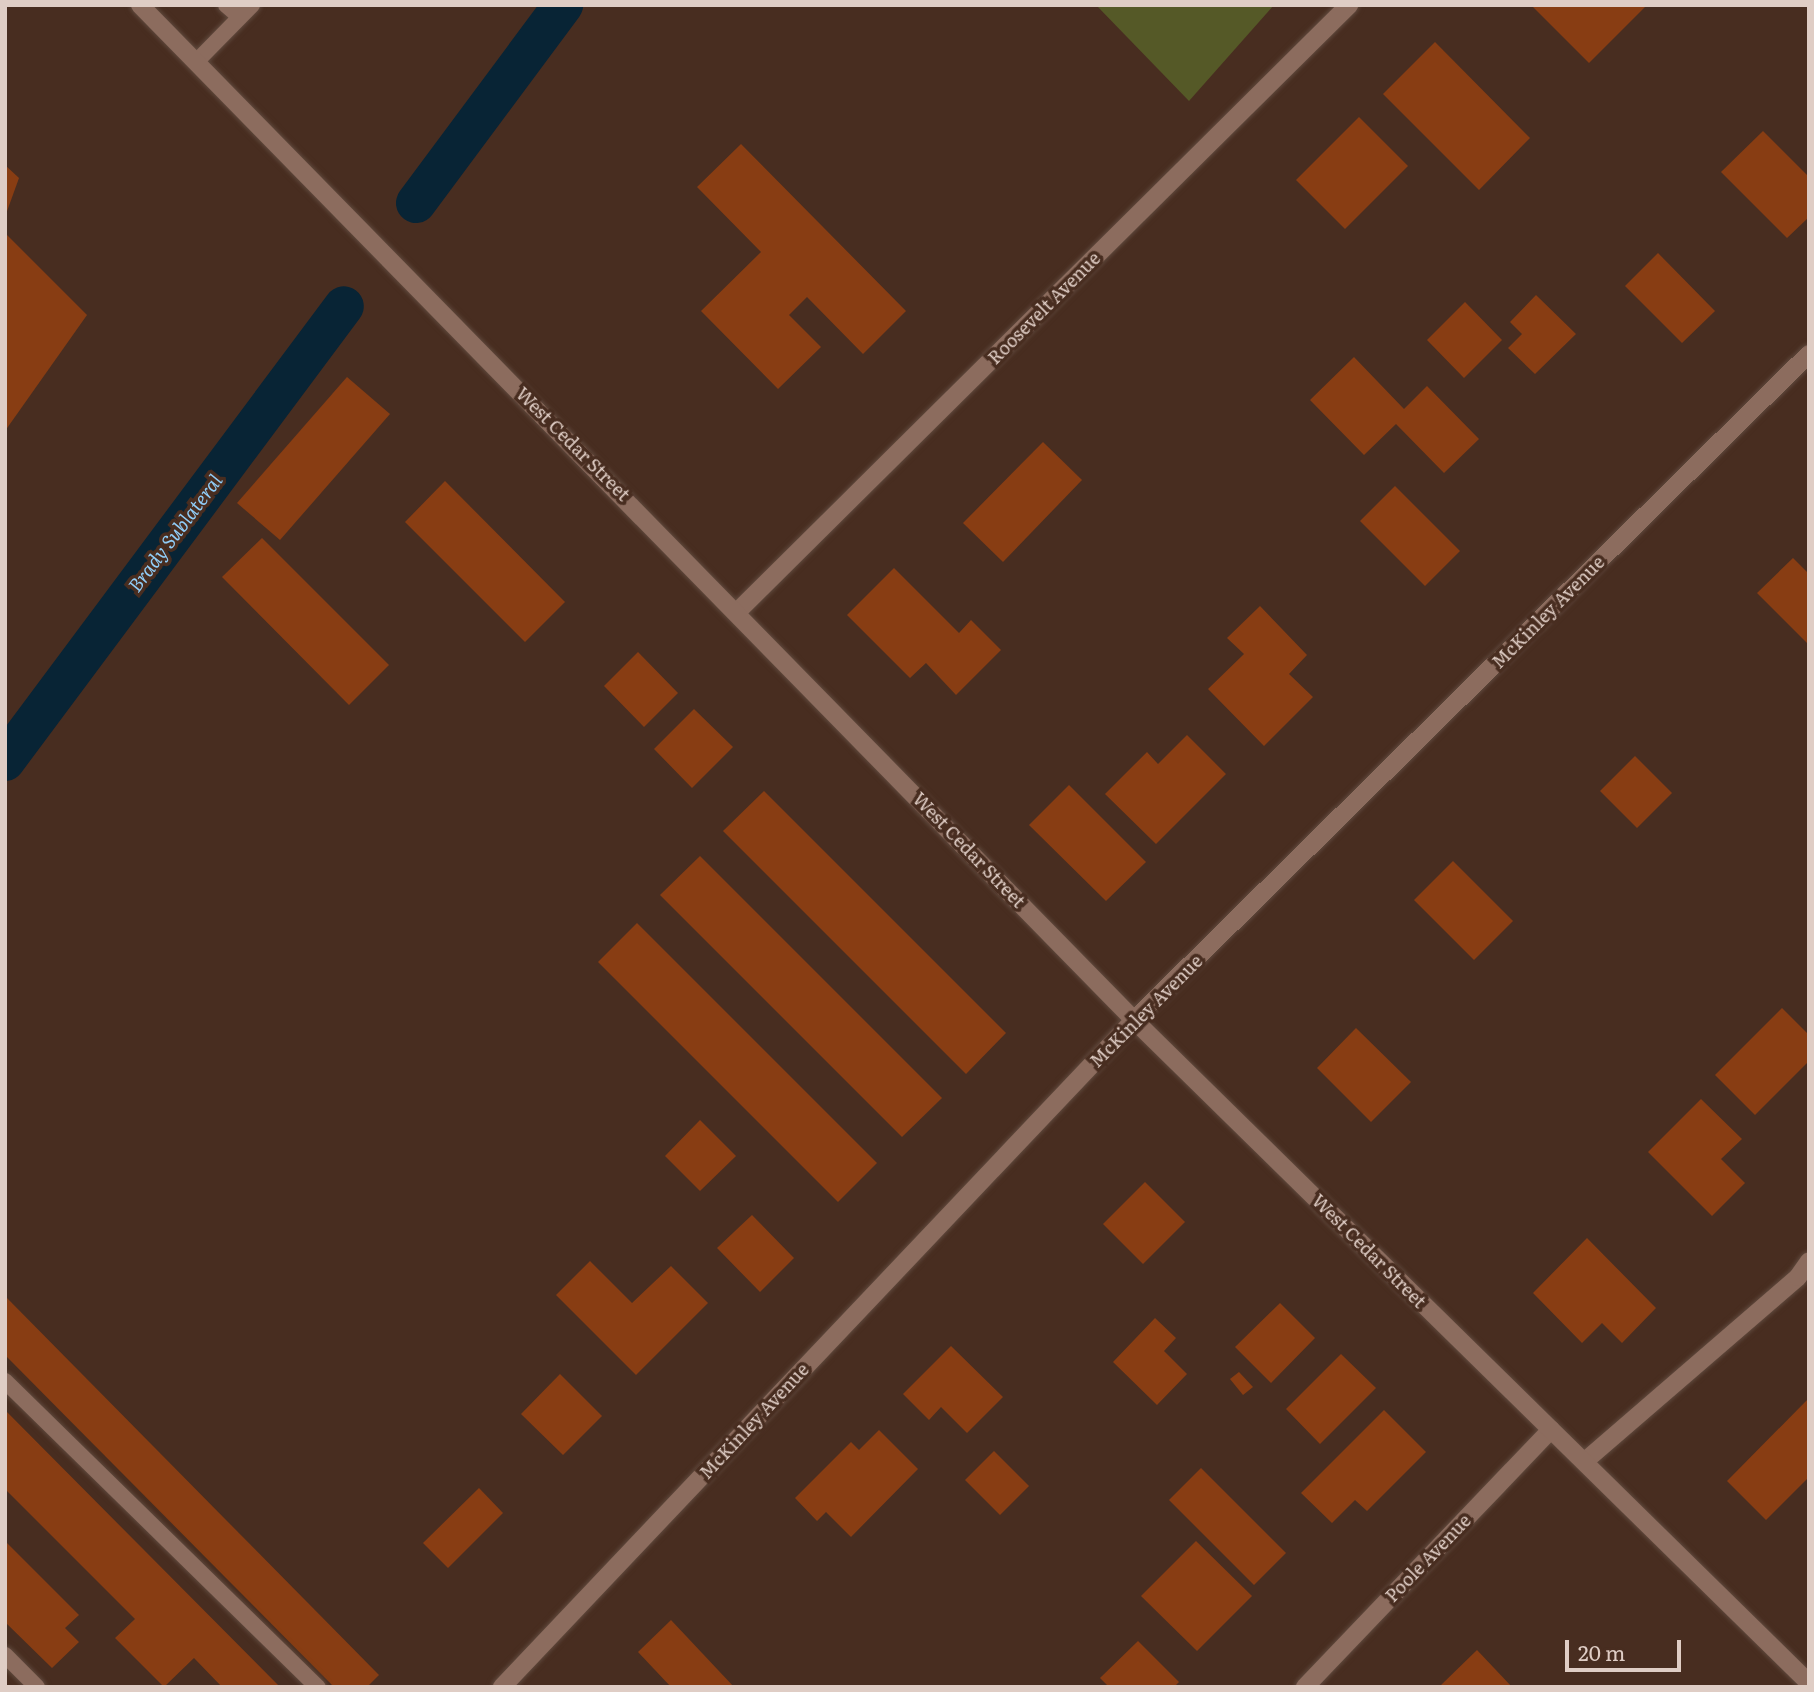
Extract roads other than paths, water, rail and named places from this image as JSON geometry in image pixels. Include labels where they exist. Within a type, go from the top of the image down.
[{"type":"street","name":"West Cedar Street","points":[[141,5],[738,611],[1135,1020],[1809,1683]]},
{"type":"street","name":"Roosevelt Avenue","points":[[738,611],[1349,5]]},
{"type":"street","name":"McKinley Avenue","points":[[502,1687],[1135,1020],[1809,354]]},
{"type":"street","points":[[1585,1461],[1798,1277],[1809,1261]]},
{"type":"street","name":"Poole Avenue","points":[[1305,1687],[1551,1430]]},
{"type":"lane","points":[[226,5],[240,17]]},
{"type":"lane","points":[[196,62],[252,5]]},
{"type":"lane","points":[[5,1381],[318,1687]]},
{"type":"lane","points":[[5,1655],[37,1687]]},
{"type":"waterway","name":"Brady Sublateral","points":[[416,203],[563,5]]},
{"type":"waterway","name":"Brady Sublateral","points":[[5,761],[344,306]]}]
